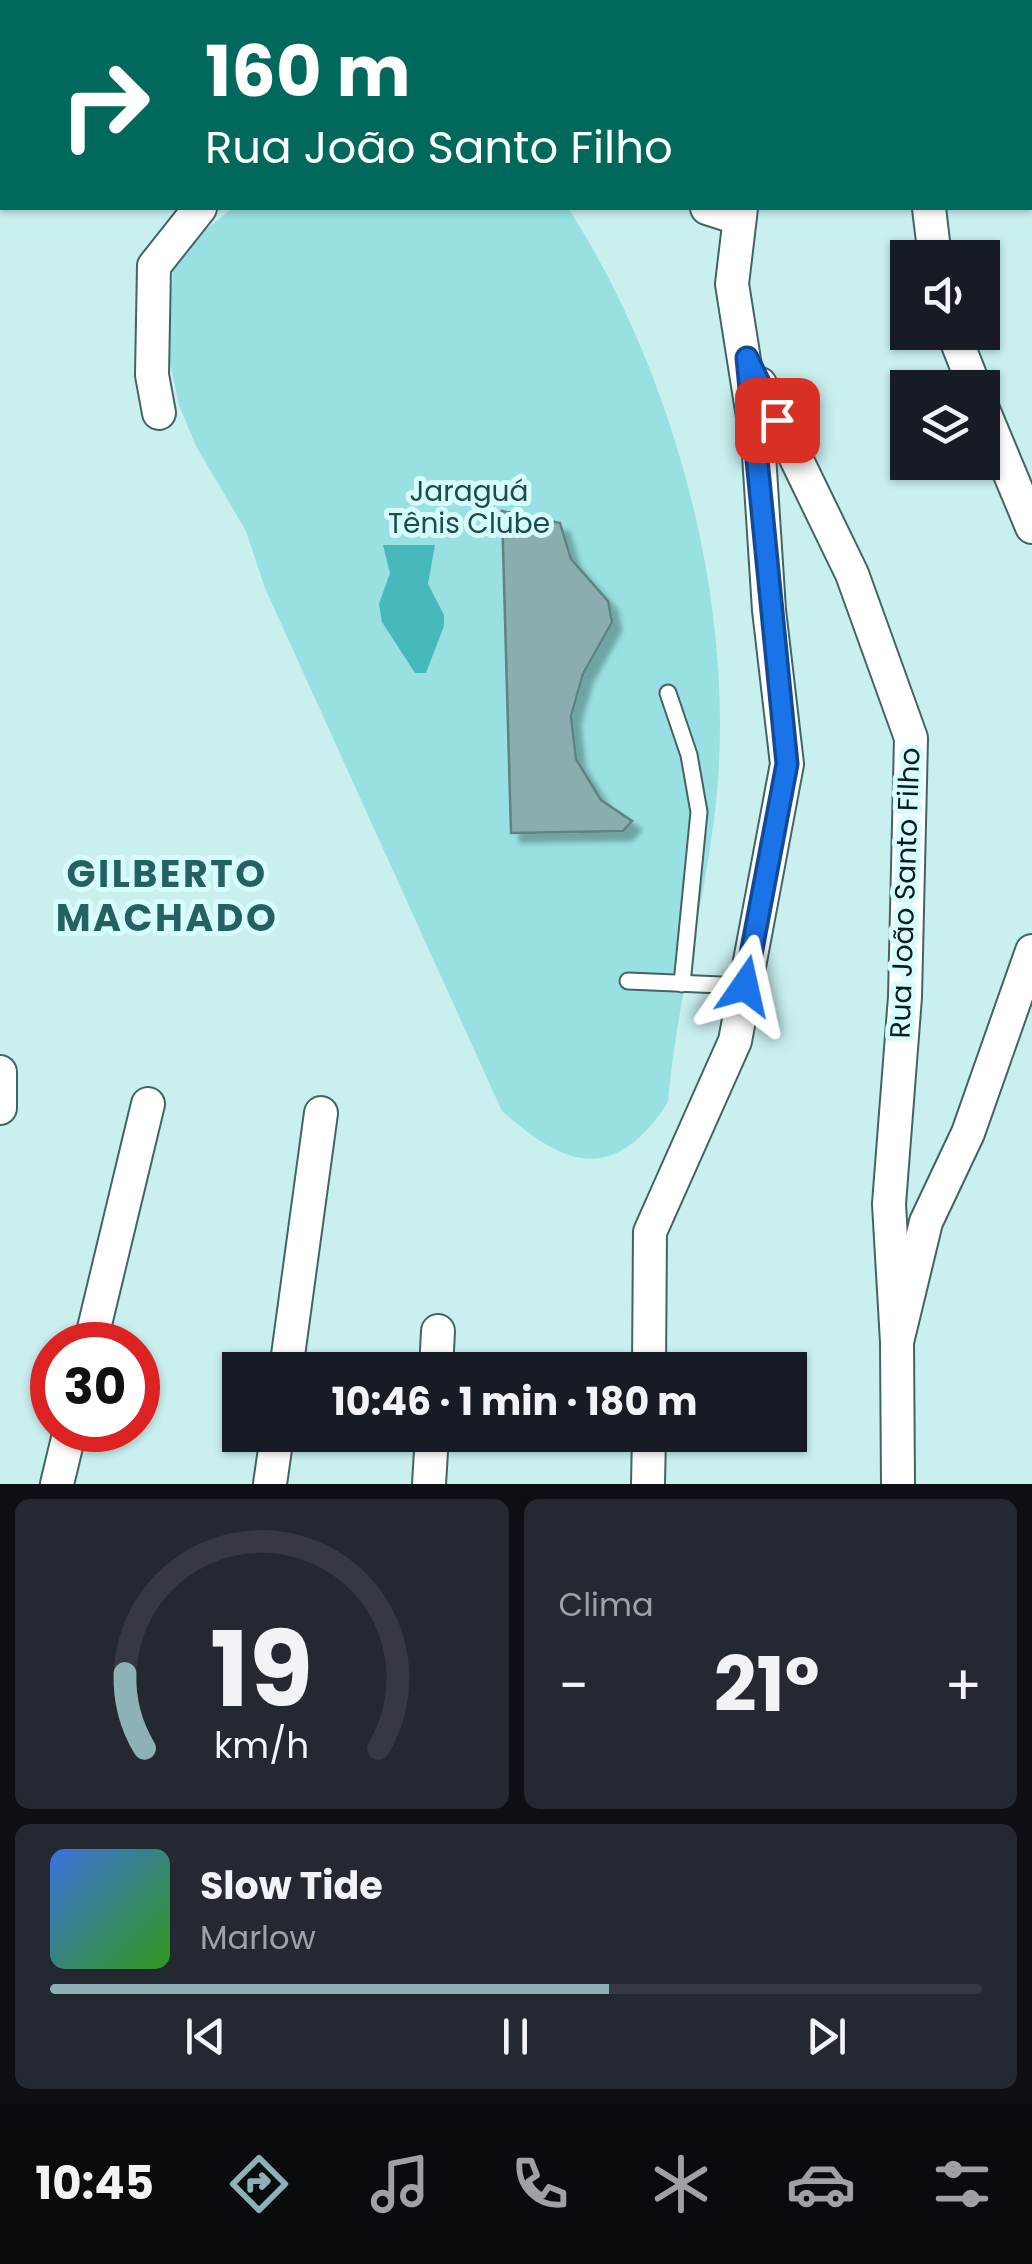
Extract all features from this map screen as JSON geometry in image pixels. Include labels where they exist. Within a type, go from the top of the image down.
[{"type":"street","points":[[159,413],[152,375],[154,266],[198,210]]},
{"type":"street","points":[[929,210],[933,240]]},
{"type":"street","points":[[649,1352],[650,1232],[735,1041],[787,764],[747,358],[732,284],[739,213]]},
{"type":"street","name":"Rua João Santo Filho","points":[[747,358],[852,574],[912,738],[904,997],[888,1204],[897,1342]]},
{"type":"street","points":[[1000,450],[1032,526]]},
{"type":"street","points":[[898,1484],[897,1342],[926,1222],[968,1134],[1032,951]]},
{"type":"street","points":[[0,1072],[0,1108]]},
{"type":"street","points":[[96,1322],[148,1104]]},
{"type":"street","points":[[288,1352],[321,1113]]},
{"type":"street","points":[[437,1352],[438,1331]]},
{"type":"street","points":[[57,1484],[65,1452]]},
{"type":"street","points":[[270,1484],[275,1452]]},
{"type":"street","points":[[429,1484],[431,1452]]},
{"type":"street","points":[[648,1484],[649,1452]]},
{"type":"lane","points":[[668,693],[688,756],[699,812],[682,984]]},
{"type":"lane","points":[[628,981],[745,986]]},
{"type":"green space","name":"Jaraguá Tênis Clube","points":[[230,210],[569,210],[605,271],[637,338],[687,482],[704,557],[720,706],[718,779],[668,1102],[629,1146],[609,1156],[589,1159],[569,1155],[547,1145],[502,1111],[265,588],[246,531],[196,446],[179,405],[168,353],[173,269],[196,237]]},
{"type":"shaded area","points":[[383,545],[435,545],[428,584],[444,615],[444,626],[426,673],[415,673],[382,622],[379,604],[390,573]]},
{"type":"building","points":[[502,511],[560,523],[571,559],[608,601],[612,622],[583,674],[571,716],[576,759],[601,800],[632,821],[623,831],[511,833]]},
{"type":"district","name":"GILBERTO MACHADO","points":[[167,894]]},
{"type":"route","points":[[745,986],[787,764],[769,610],[760,455],[747,358],[777,420]]}]
